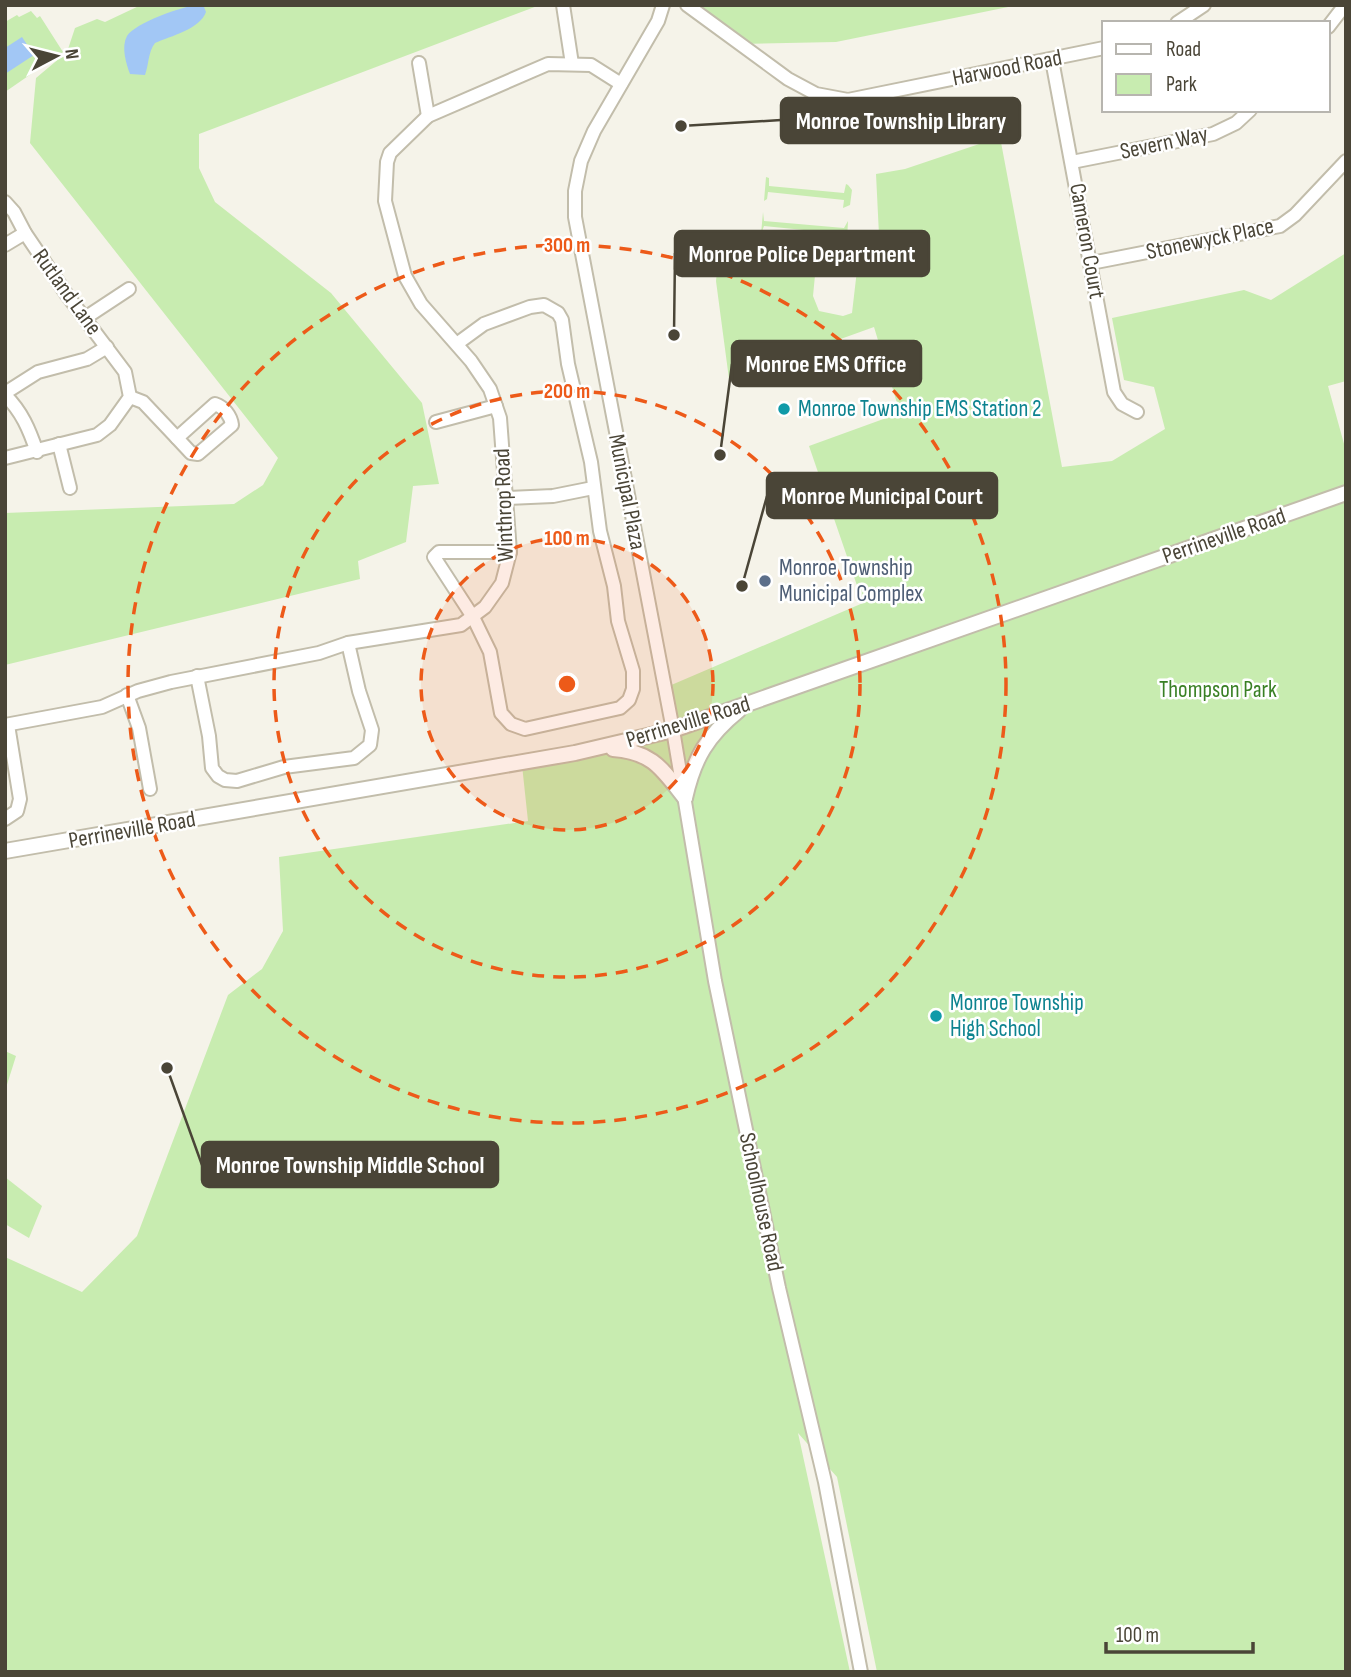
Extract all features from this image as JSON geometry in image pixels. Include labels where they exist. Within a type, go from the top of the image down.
[{"type":"street","points":[[563,5],[572,64]]},
{"type":"street","name":"Municipal Plaza","points":[[663,5],[658,21],[594,131],[580,161],[575,191],[575,216],[673,730]]},
{"type":"street","name":"Harwood Road","points":[[687,5],[789,79],[816,94],[848,100],[1102,48]]},
{"type":"street","points":[[1180,21],[1204,5]]},
{"type":"street","points":[[1330,25],[1346,5]]},
{"type":"street","name":"Cameron Court","points":[[1052,60],[1114,392],[1122,404],[1137,412]]},
{"type":"street","points":[[419,64],[428,116]]},
{"type":"street","name":"Winthrop Road","points":[[7,725],[102,707],[138,691],[197,676],[309,655],[348,643],[461,625],[485,607],[502,583],[510,552],[500,418],[490,389],[458,343],[421,304],[405,276],[384,201],[384,182],[390,153],[428,116],[548,64],[591,65],[621,83]]},
{"type":"street","name":"Severn Way","points":[[1072,162],[1213,134],[1236,123],[1248,112]]},
{"type":"street","name":"Stonewyck Place","points":[[1091,263],[1280,226],[1295,215],[1346,161]]},
{"type":"street","name":"Rutland Lane","points":[[5,202],[67,295],[125,372],[130,397]]},
{"type":"street","points":[[5,245],[25,233]]},
{"type":"street","points":[[85,318],[129,289]]},
{"type":"street","points":[[458,343],[484,324],[530,307],[544,305],[558,313],[562,320],[568,364],[591,462],[600,530],[614,586],[618,621],[633,671],[633,689],[629,700],[614,710],[570,717],[525,729],[511,724],[501,713],[490,652],[473,617],[434,557],[439,552],[510,552]]},
{"type":"street","name":"Rutland Lane","points":[[5,394],[38,372],[87,359],[107,347]]},
{"type":"street","points":[[5,394],[23,415],[37,452]]},
{"type":"street","points":[[5,458],[97,435],[110,425],[130,397],[143,402],[177,438]]},
{"type":"street","points":[[436,422],[496,406]]},
{"type":"street","points":[[59,444],[70,488]]},
{"type":"street","points":[[506,498],[553,496],[593,488]]},
{"type":"street","name":"Perrineville Road","points":[[5,851],[601,748],[673,730],[1346,493]]},
{"type":"street","points":[[197,676],[209,736],[212,768],[225,780],[237,780],[284,767],[354,758],[370,745],[372,730],[359,691],[348,643]]},
{"type":"street","points":[[127,695],[139,728],[150,789]]},
{"type":"street","points":[[685,798],[696,761],[705,745],[726,720],[746,704]]},
{"type":"street","points":[[5,819],[16,811],[20,799],[7,725]]},
{"type":"street","name":"Schoolhouse Road","points":[[673,730],[715,981],[779,1288],[825,1482],[861,1672]]},
{"type":"street","points":[[601,748],[628,750],[648,757],[662,767],[685,798]]},
{"type":"green space","points":[[141,5],[540,5],[199,134],[199,168],[215,202],[331,293],[422,403],[439,484],[413,486],[406,542],[358,561],[360,579],[5,665],[5,513],[234,504],[263,485],[278,458],[30,143],[36,78],[67,52],[75,28],[97,19],[105,22]]},
{"type":"green space","points":[[687,5],[1018,5],[836,42],[741,44]]},
{"type":"green space","points":[[31,11],[37,18],[40,16],[63,52],[5,92],[5,22]]},
{"type":"green space","name":"Thompson Park","points":[[1000,137],[1062,467],[1112,461],[1165,429],[1154,387],[1124,380],[1112,318],[1244,290],[1271,300],[1346,253],[1346,381],[1328,386],[1346,451],[1346,1672],[877,1672],[837,1477],[798,1433],[850,1672],[5,1672],[5,1257],[82,1292],[137,1236],[228,995],[262,969],[283,931],[279,857],[528,821],[522,765],[669,731],[662,689],[863,603],[809,446],[900,413],[874,327],[729,379],[716,281],[718,262],[744,258],[816,265],[813,296],[819,311],[843,316],[852,313],[857,270],[879,235],[876,174],[905,169]]},
{"type":"green space","points":[[766,177],[769,178],[769,186],[844,193],[846,184],[852,190],[850,205],[843,208],[844,200],[768,192],[764,201]]},
{"type":"green space","points":[[763,212],[764,221],[844,228],[848,221],[847,241],[844,242],[844,234],[764,226],[761,234]]},
{"type":"green space","points":[[5,1051],[16,1056],[5,1091]]},
{"type":"green space","points":[[5,1177],[42,1206],[29,1238],[5,1224]]},
{"type":"water","points":[[198,5],[204,7],[206,12],[203,18],[184,31],[155,43],[145,75],[130,74],[124,50],[127,36],[139,26],[160,16]]},
{"type":"water","points":[[22,37],[34,55],[5,74],[5,48]]},
{"type":"place","name":"Monroe Township Library","points":[[681,126]]},
{"type":"place","name":"Monroe Police Department","points":[[674,335]]},
{"type":"place","name":"Monroe Township EMS Station 2","points":[[784,409]]},
{"type":"place","name":"Monroe EMS Office","points":[[720,455]]},
{"type":"place","name":"Monroe Township Municipal Complex","points":[[765,581]]},
{"type":"place","name":"Monroe Municipal Court","points":[[742,586]]},
{"type":"place","name":"Monroe Township High School","points":[[936,1016]]},
{"type":"place","name":"Monroe Township Middle School","points":[[167,1068]]}]
